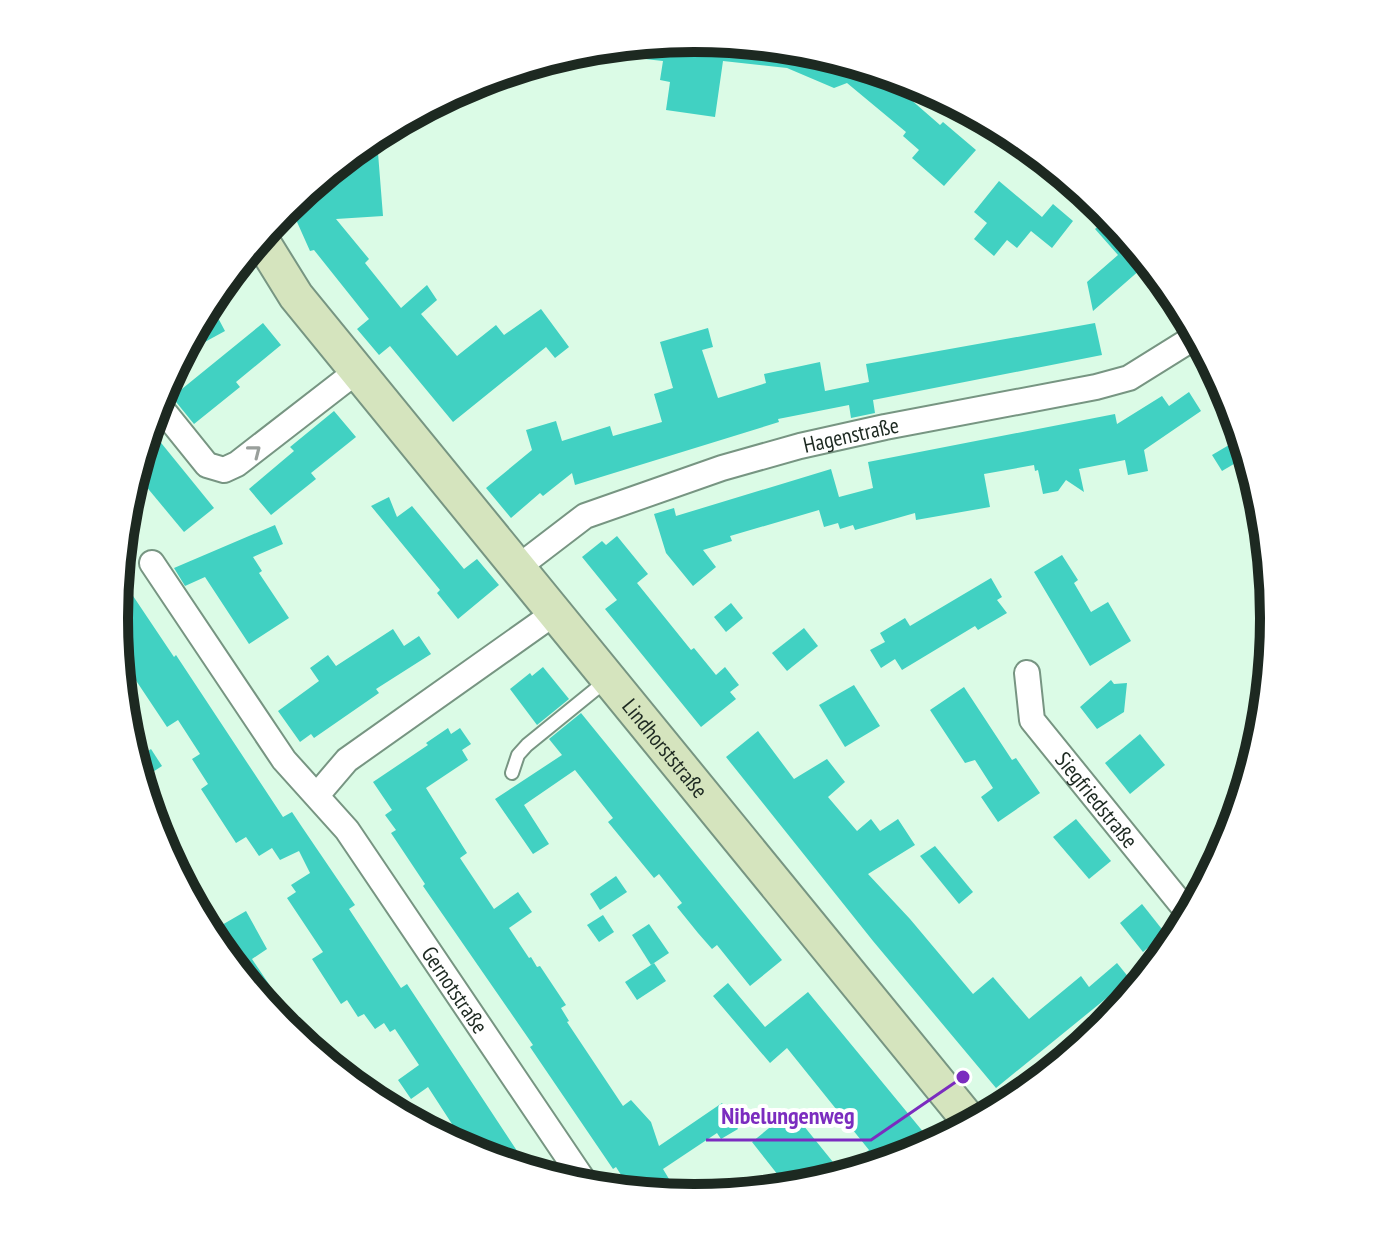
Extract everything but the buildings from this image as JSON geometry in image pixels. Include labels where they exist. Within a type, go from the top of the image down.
[{"type":"street","name":"Lindhorststraße","points":[[266,248],[296,296],[965,1115]]},
{"type":"street","name":"Hagenstraße","points":[[517,568],[585,516],[722,468],[885,427],[1096,387],[1129,378],[1188,341]]},
{"type":"street","points":[[167,415],[207,465],[224,470],[237,464],[357,371]]},
{"type":"street","name":"Gernotstraße","points":[[152,563],[284,760],[318,794],[347,830],[578,1172]]},
{"type":"street","points":[[318,794],[347,760],[556,612]]},
{"type":"street","name":"Siegfriedstraße","points":[[1027,673],[1032,720],[1182,905]]},
{"type":"lane","points":[[512,773],[518,755],[527,745],[610,678]]},
{"type":"place","name":"Nibelungenweg","points":[[963,1077]]}]
